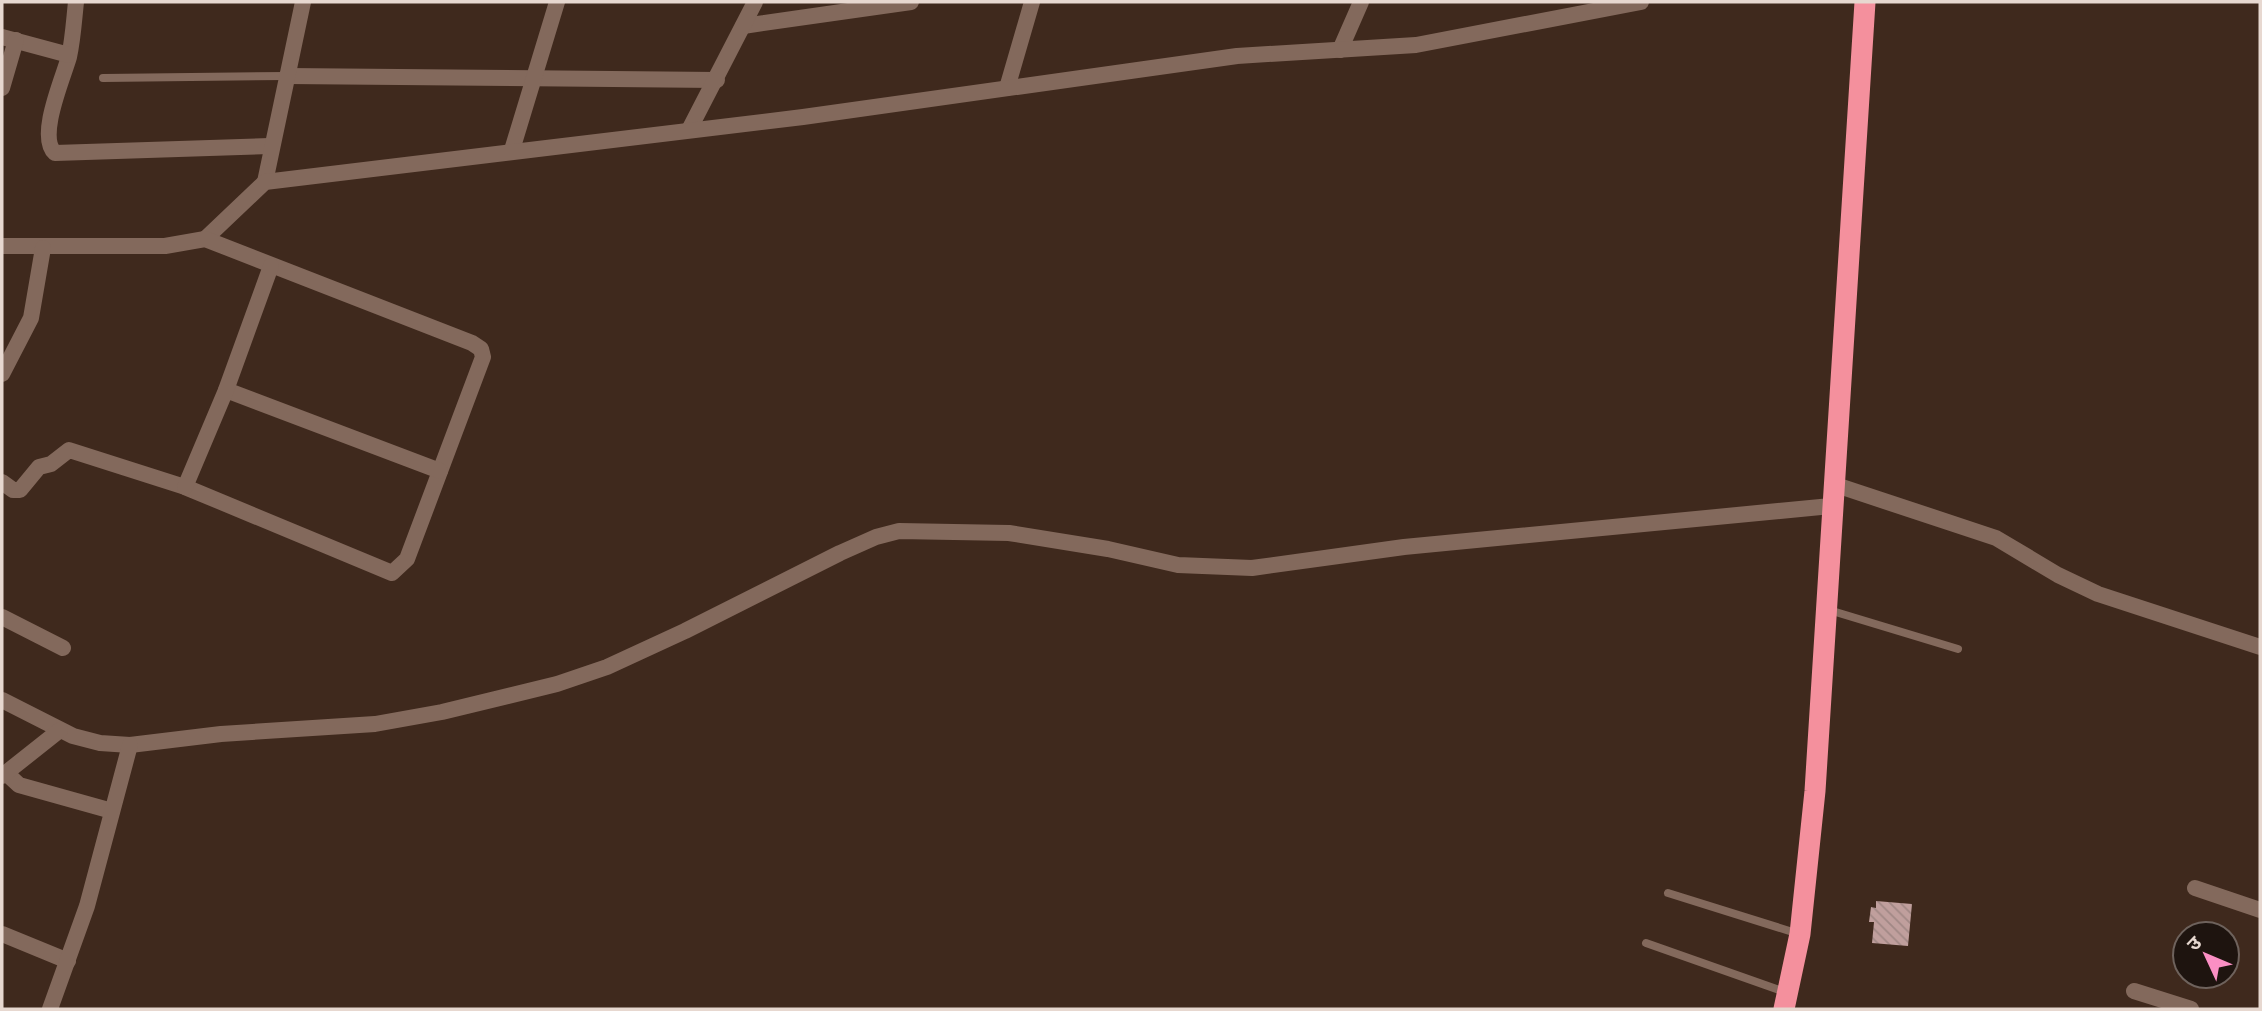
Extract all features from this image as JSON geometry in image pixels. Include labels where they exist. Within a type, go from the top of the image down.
[{"type":"highway","points":[[1786,1001],[1800,934],[1815,791],[1865,2]]},
{"type":"street","points":[[76,2],[69,55],[48,140],[55,153],[270,146]]},
{"type":"street","points":[[265,182],[270,146],[303,2]]},
{"type":"street","points":[[512,150],[557,2]]},
{"type":"street","points":[[689,131],[718,80],[755,2]]},
{"type":"street","points":[[743,26],[911,2]]},
{"type":"street","points":[[1007,88],[1032,2]]},
{"type":"street","points":[[1340,50],[1361,2]]},
{"type":"street","points":[[205,239],[265,182],[512,150],[689,131],[1237,56],[1416,45],[1641,2]]},
{"type":"street","points":[[2,88],[9,38],[69,55]]},
{"type":"street","points":[[286,76],[535,76],[718,80]]},
{"type":"street","points":[[2,246],[165,246],[205,239],[481,349],[483,362],[407,559],[392,573],[185,487],[69,450],[51,464],[39,467],[20,490],[13,490],[2,482]]},
{"type":"street","points":[[2,374],[31,317],[43,248]]},
{"type":"street","points":[[185,487],[226,390],[271,266]]},
{"type":"street","points":[[226,390],[440,471]]},
{"type":"street","points":[[1833,484],[1996,538],[2057,575],[2098,594],[2260,647]]},
{"type":"street","points":[[2,700],[60,730],[100,743],[130,745],[208,735],[375,724],[557,684],[646,650],[840,553],[876,537],[899,531],[1009,533],[1108,549],[1178,565],[1252,568],[1404,547],[1831,506]]},
{"type":"street","points":[[2,617],[63,648]]},
{"type":"street","points":[[60,730],[4,775],[19,785],[112,811]]},
{"type":"street","points":[[50,1009],[87,906],[130,745]]},
{"type":"street","points":[[2195,888],[2260,910]]},
{"type":"street","points":[[2,934],[68,961]]},
{"type":"street","points":[[2134,991],[2192,1009]]},
{"type":"lane","points":[[103,78],[286,76]]},
{"type":"lane","points":[[1826,610],[1958,649]]},
{"type":"lane","points":[[1668,893],[1800,934]]},
{"type":"lane","points":[[1646,943],[1786,1001]]},
{"type":"building","points":[[1876,901],[1912,904],[1908,946],[1872,943],[1874,922],[1869,922],[1871,907],[1876,908]]}]
